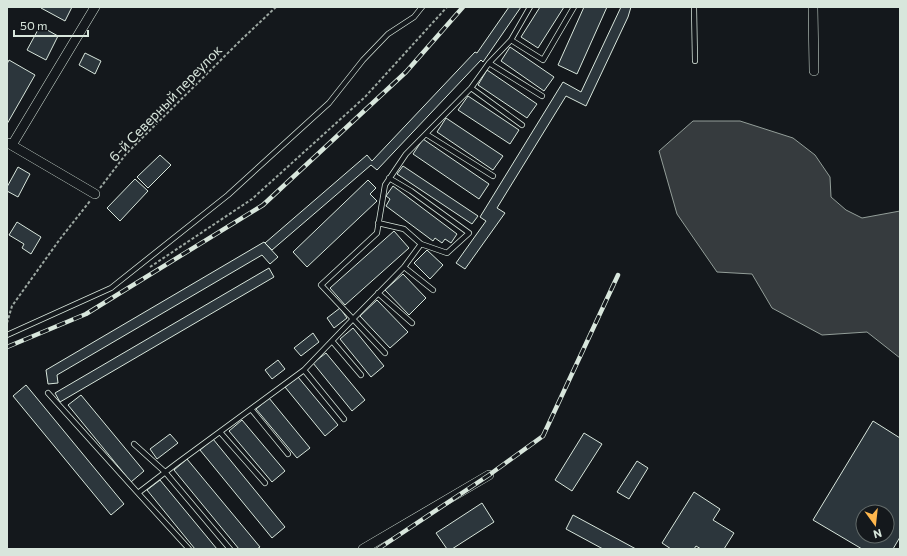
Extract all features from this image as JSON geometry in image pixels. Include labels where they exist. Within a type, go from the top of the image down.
[{"type":"street","points":[[94,194],[10,144],[95,7]]},
{"type":"street","points":[[813,7],[814,71]]},
{"type":"street","points":[[363,549],[489,475]]},
{"type":"lane","points":[[7,334],[111,288],[228,195],[329,103],[363,60],[388,34],[414,17],[422,7]]},
{"type":"lane","points":[[385,353],[321,285],[376,233],[385,184],[389,178],[406,154],[471,88],[489,63],[511,40],[530,7]]},
{"type":"lane","points":[[511,40],[544,60],[574,7]]},
{"type":"lane","points":[[694,7],[695,61]]},
{"type":"lane","points":[[489,63],[542,96]]},
{"type":"lane","points":[[471,88],[522,125]]},
{"type":"lane","points":[[426,134],[493,176]]},
{"type":"lane","points":[[378,223],[404,229],[421,244],[447,254],[469,233],[411,191],[389,178]]},
{"type":"lane","points":[[138,493],[304,370],[404,266],[421,244]]},
{"type":"lane","points":[[404,266],[433,290]]},
{"type":"lane","points":[[378,293],[412,323]]},
{"type":"lane","points":[[332,341],[361,375]]},
{"type":"lane","points":[[304,370],[344,419]]},
{"type":"lane","points":[[48,393],[189,549]]},
{"type":"lane","points":[[251,409],[288,454]]},
{"type":"lane","points":[[220,432],[265,483]]},
{"type":"lane","points":[[134,444],[165,472],[230,549]]},
{"type":"path","name":"6-й Северный переулок","points":[[7,323],[12,306],[60,239],[126,154],[276,7]]},
{"type":"path","points":[[146,270],[252,199],[365,97],[447,7]]},
{"type":"shaded area","points":[[693,121],[740,121],[793,138],[815,155],[830,177],[831,197],[846,210],[862,218],[900,211],[900,358],[867,332],[822,335],[772,308],[752,274],[717,272],[677,214],[659,151]]},
{"type":"building","points":[[72,7],[65,21],[41,8]]},
{"type":"building","points":[[509,7],[521,7],[483,62],[481,60],[377,170],[371,165],[272,250],[265,243],[367,155],[372,161],[475,52],[477,53]]},
{"type":"building","points":[[540,7],[564,7],[538,48],[521,37]]},
{"type":"building","points":[[584,7],[607,7],[577,74],[558,65]]},
{"type":"building","points":[[621,7],[631,7],[628,17],[586,106],[566,96],[497,208],[505,213],[465,269],[456,263],[486,221],[480,217],[563,82],[581,92]]},
{"type":"building","points":[[40,26],[58,36],[46,60],[27,50]]},
{"type":"building","points":[[510,47],[554,77],[544,91],[501,61]]},
{"type":"building","points":[[85,53],[101,61],[95,74],[79,65]]},
{"type":"building","points":[[9,60],[35,75],[7,124],[7,64]]},
{"type":"building","points":[[487,70],[537,104],[527,118],[478,85]]},
{"type":"building","points":[[468,96],[519,130],[510,144],[458,110]]},
{"type":"building","points":[[446,118],[503,156],[493,170],[437,132]]},
{"type":"building","points":[[423,139],[489,184],[479,199],[413,154]]},
{"type":"building","points":[[160,155],[171,165],[148,188],[137,177]]},
{"type":"building","points":[[403,166],[478,216],[472,224],[397,174]]},
{"type":"building","points":[[18,167],[30,174],[18,197],[7,191],[7,187]]},
{"type":"building","points":[[135,179],[148,191],[120,221],[107,208]]},
{"type":"building","points":[[368,180],[376,188],[370,194],[377,201],[307,267],[293,252]]},
{"type":"building","points":[[393,186],[457,234],[451,243],[445,239],[442,243],[435,238],[433,241],[386,206],[390,199],[386,196]]},
{"type":"building","points":[[17,222],[41,237],[31,254],[22,248],[24,244],[9,235]]},
{"type":"building","points":[[394,231],[409,248],[345,305],[330,288]]},
{"type":"building","points":[[264,242],[278,257],[270,264],[262,255],[57,375],[58,383],[48,384],[46,370]]},
{"type":"building","points":[[427,250],[443,265],[430,279],[414,263]]},
{"type":"building","points":[[269,268],[274,277],[60,402],[55,393]]},
{"type":"building","points":[[403,274],[426,298],[409,315],[385,290]]},
{"type":"building","points":[[377,300],[408,332],[390,348],[360,316]]},
{"type":"building","points":[[340,308],[347,318],[334,328],[327,318]]},
{"type":"building","points":[[353,328],[384,366],[371,377],[340,339]]},
{"type":"building","points":[[313,333],[319,342],[301,356],[294,348]]},
{"type":"building","points":[[326,353],[365,400],[352,411],[313,363]]},
{"type":"building","points":[[278,360],[285,369],[272,379],[265,370]]},
{"type":"building","points":[[298,377],[338,425],[325,436],[285,387]]},
{"type":"building","points":[[26,385],[124,504],[111,515],[13,396]]},
{"type":"building","points":[[81,395],[144,471],[131,482],[68,405]]},
{"type":"building","points":[[269,398],[310,448],[297,458],[256,409]]},
{"type":"building","points":[[242,420],[285,471],[272,482],[229,431]]},
{"type":"building","points":[[873,421],[900,438],[900,537],[893,549],[862,549],[813,520]]},
{"type":"building","points":[[584,433],[602,444],[572,491],[555,480]]},
{"type":"building","points":[[170,434],[178,443],[157,459],[150,449]]},
{"type":"building","points":[[213,439],[285,527],[272,538],[200,450]]},
{"type":"building","points":[[187,459],[260,547],[257,549],[239,549],[174,470]]},
{"type":"building","points":[[637,461],[648,468],[629,499],[617,492]]},
{"type":"building","points":[[160,480],[217,549],[195,549],[147,490]]},
{"type":"building","points":[[694,492],[720,509],[713,520],[734,533],[724,549],[701,549],[696,546],[694,549],[671,549],[662,543]]},
{"type":"building","points":[[482,503],[494,522],[452,549],[447,549],[436,533]]},
{"type":"building","points":[[573,515],[636,549],[603,549],[566,529]]},
{"type":"railway","points":[[7,347],[86,314],[263,205],[406,72],[463,7]]},
{"type":"railway","points":[[378,549],[489,475],[543,436],[618,275]]}]
